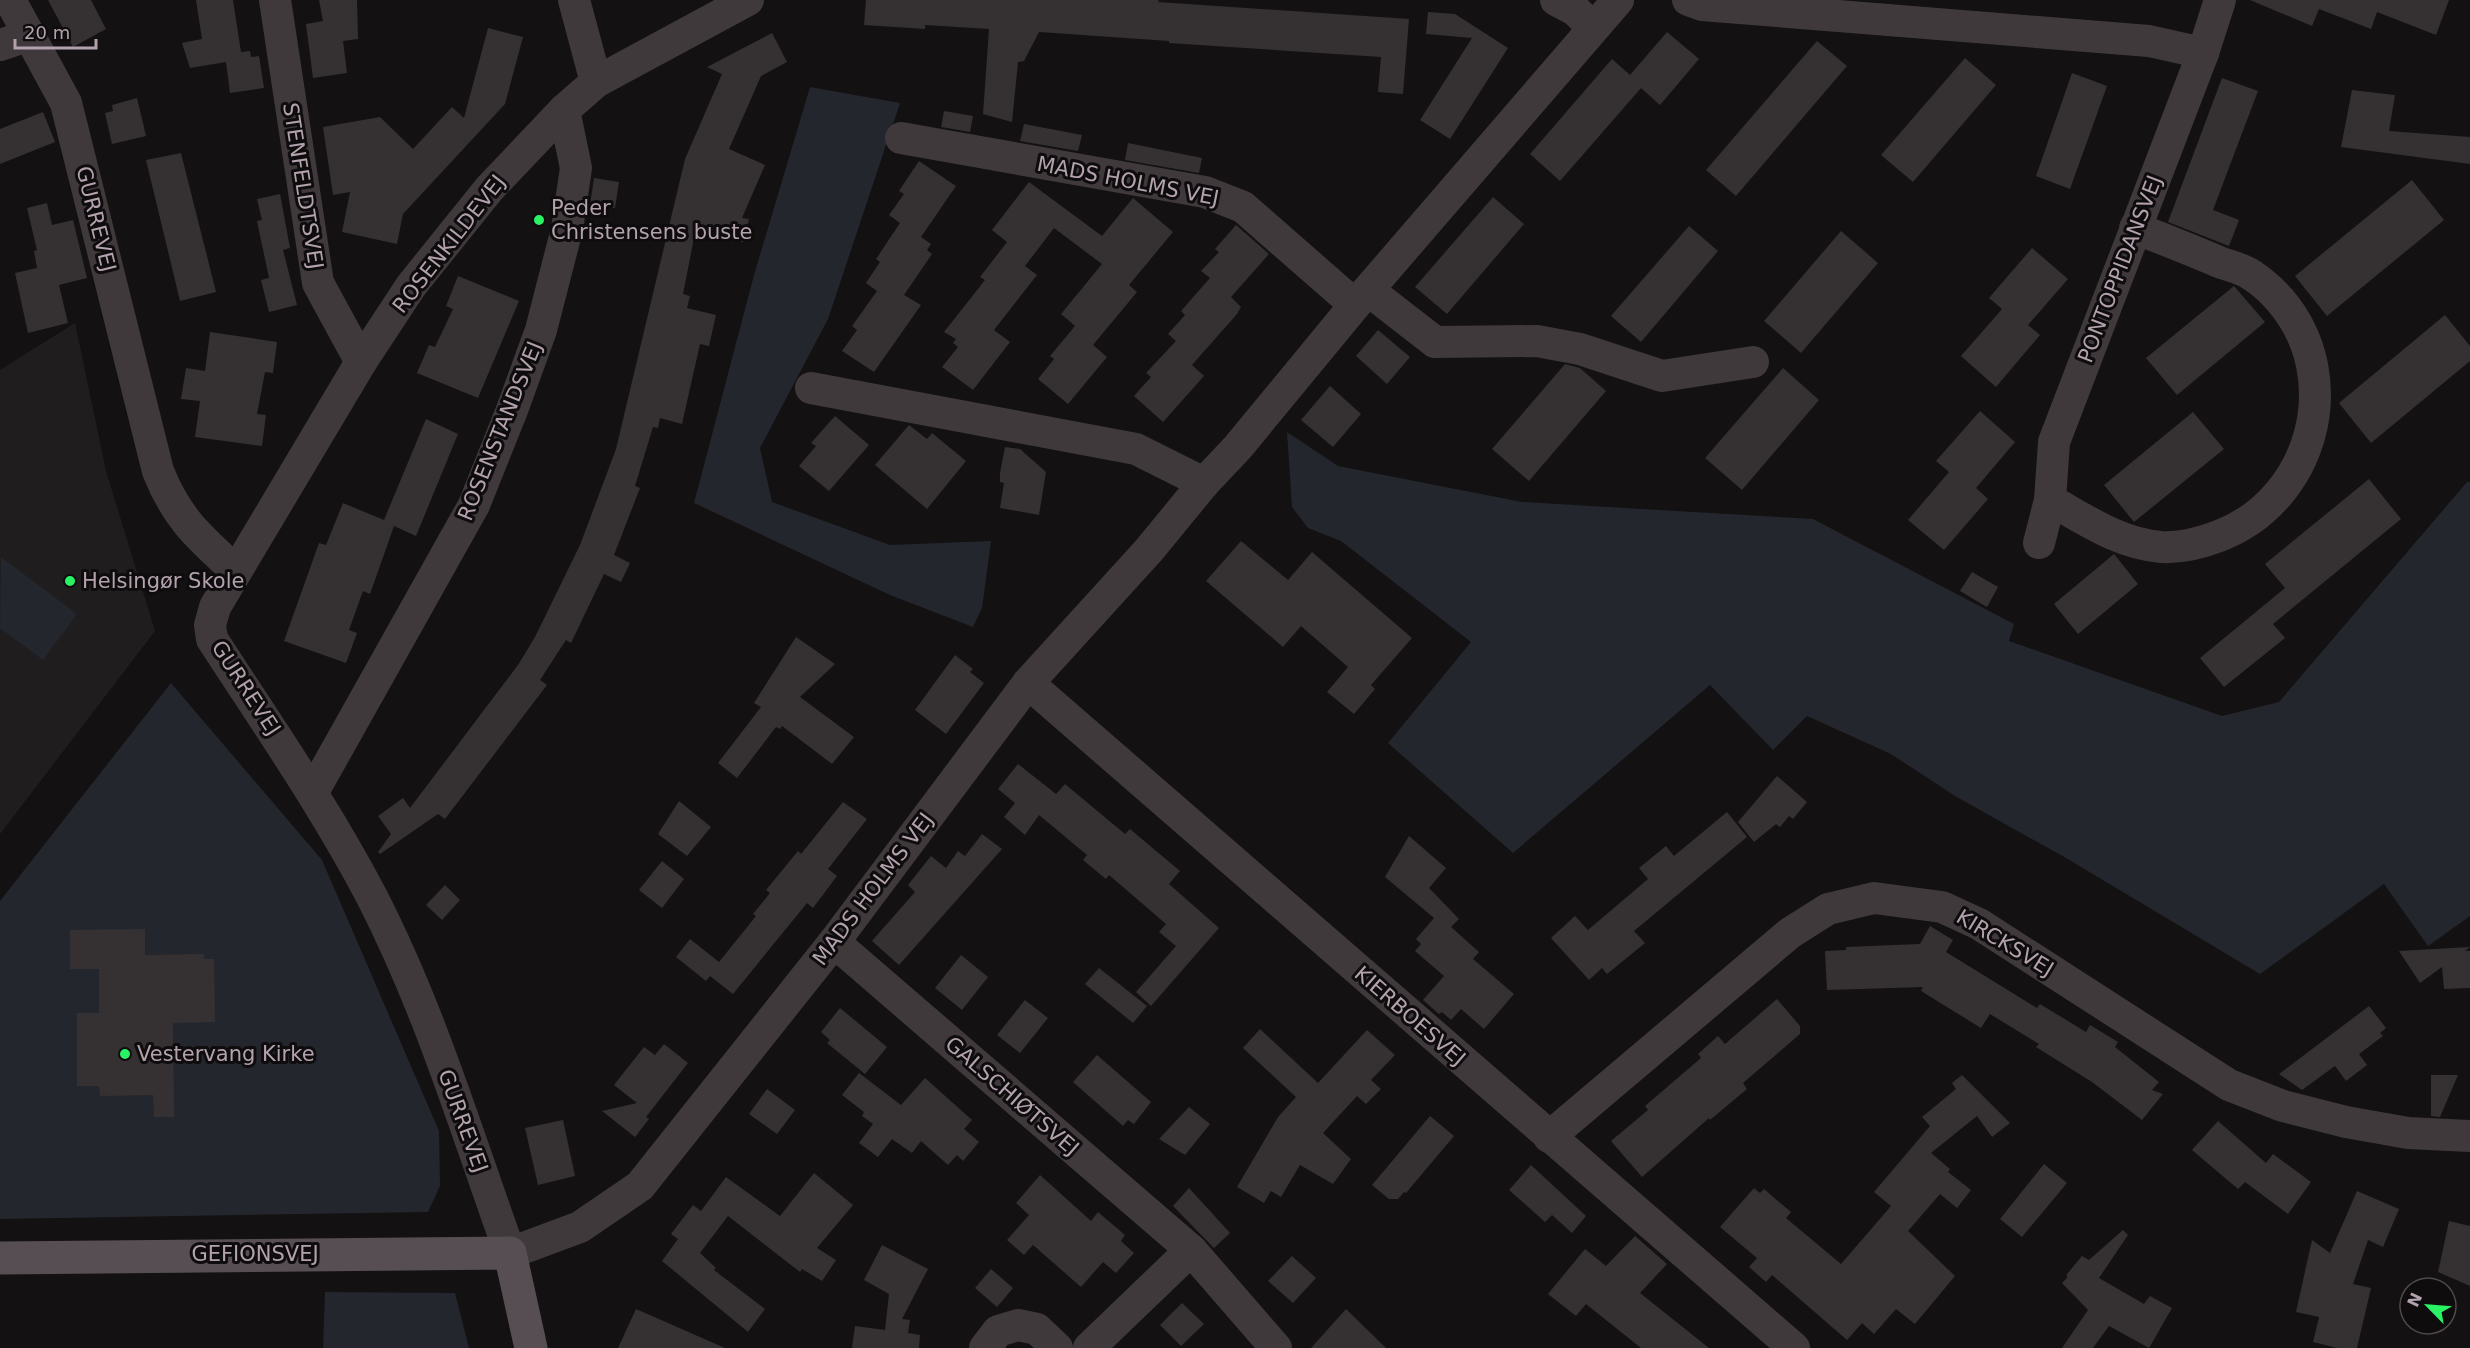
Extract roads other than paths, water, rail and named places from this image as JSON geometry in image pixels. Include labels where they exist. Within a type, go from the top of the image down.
[{"type":"main road","name":"GEFIONSVEJ","points":[[0,1258],[510,1252]]},
{"type":"main road","name":"GURREVEJ","points":[[510,1252],[531,1348]]},
{"type":"street","name":"GURREVEJ","points":[[10,0],[14,41],[66,103],[158,471],[169,499],[189,527],[236,571],[215,607],[210,625],[212,639],[313,792],[372,897],[422,1007],[510,1252]]},
{"type":"street","name":"STENFELDTSVEJ","points":[[275,0],[318,283],[361,362]]},
{"type":"street","points":[[574,0],[596,82]]},
{"type":"street","name":"ROSENKILDEVEJ","points":[[236,571],[361,362],[411,285],[489,189],[564,110],[596,82],[748,0]]},
{"type":"street","points":[[1556,0],[1575,10],[1593,28]]},
{"type":"street","name":"MADS HOLMS VEJ","points":[[510,1252],[580,1227],[640,1186],[834,942],[1028,683],[1149,550],[1204,483],[1238,447],[1362,297],[1618,0]]},
{"type":"street","points":[[1688,0],[1702,5],[2149,41],[2203,53]]},
{"type":"street","name":"PONTOPPIDANSVEJ","points":[[2039,543],[2050,500],[2054,442],[2203,53],[2220,0]]},
{"type":"street","name":"ROSENSTANDSVEJ","points":[[313,792],[474,505],[512,410],[541,330],[567,229],[576,168],[564,110]]},
{"type":"street","name":"MADS HOLMS VEJ","points":[[901,138],[1205,192],[1243,207],[1362,297],[1435,342],[1537,341],[1580,349],[1662,376],[1753,362]]},
{"type":"street","points":[[2050,500],[2124,541],[2162,547],[2201,543],[2237,529],[2269,506],[2294,476],[2309,440],[2315,404],[2313,366],[2300,331],[2280,300],[2252,275],[2136,228]]},
{"type":"street","points":[[811,388],[1136,449],[1204,483]]},
{"type":"street","name":"KIERBOESVEJ","points":[[1028,683],[1794,1348]]},
{"type":"street","name":"KIRCKSVEJ","points":[[1549,1137],[1790,933],[1828,909],[1874,898],[1942,907],[1979,924],[2229,1085],[2283,1106],[2346,1122],[2408,1133],[2470,1136]]},
{"type":"street","name":"GALSCHIØTSVEJ","points":[[834,942],[1191,1250],[1276,1348]]},
{"type":"street","points":[[1089,1348],[1191,1250]]},
{"type":"street","points":[[985,1348],[998,1331],[1018,1326],[1037,1329],[1057,1348]]},
{"type":"place","name":"Peder Christensens buste","points":[[539,220]]},
{"type":"place","name":"Helsingør Skole","points":[[70,581]]},
{"type":"place","name":"Vestervang Kirke","points":[[125,1054]]}]
